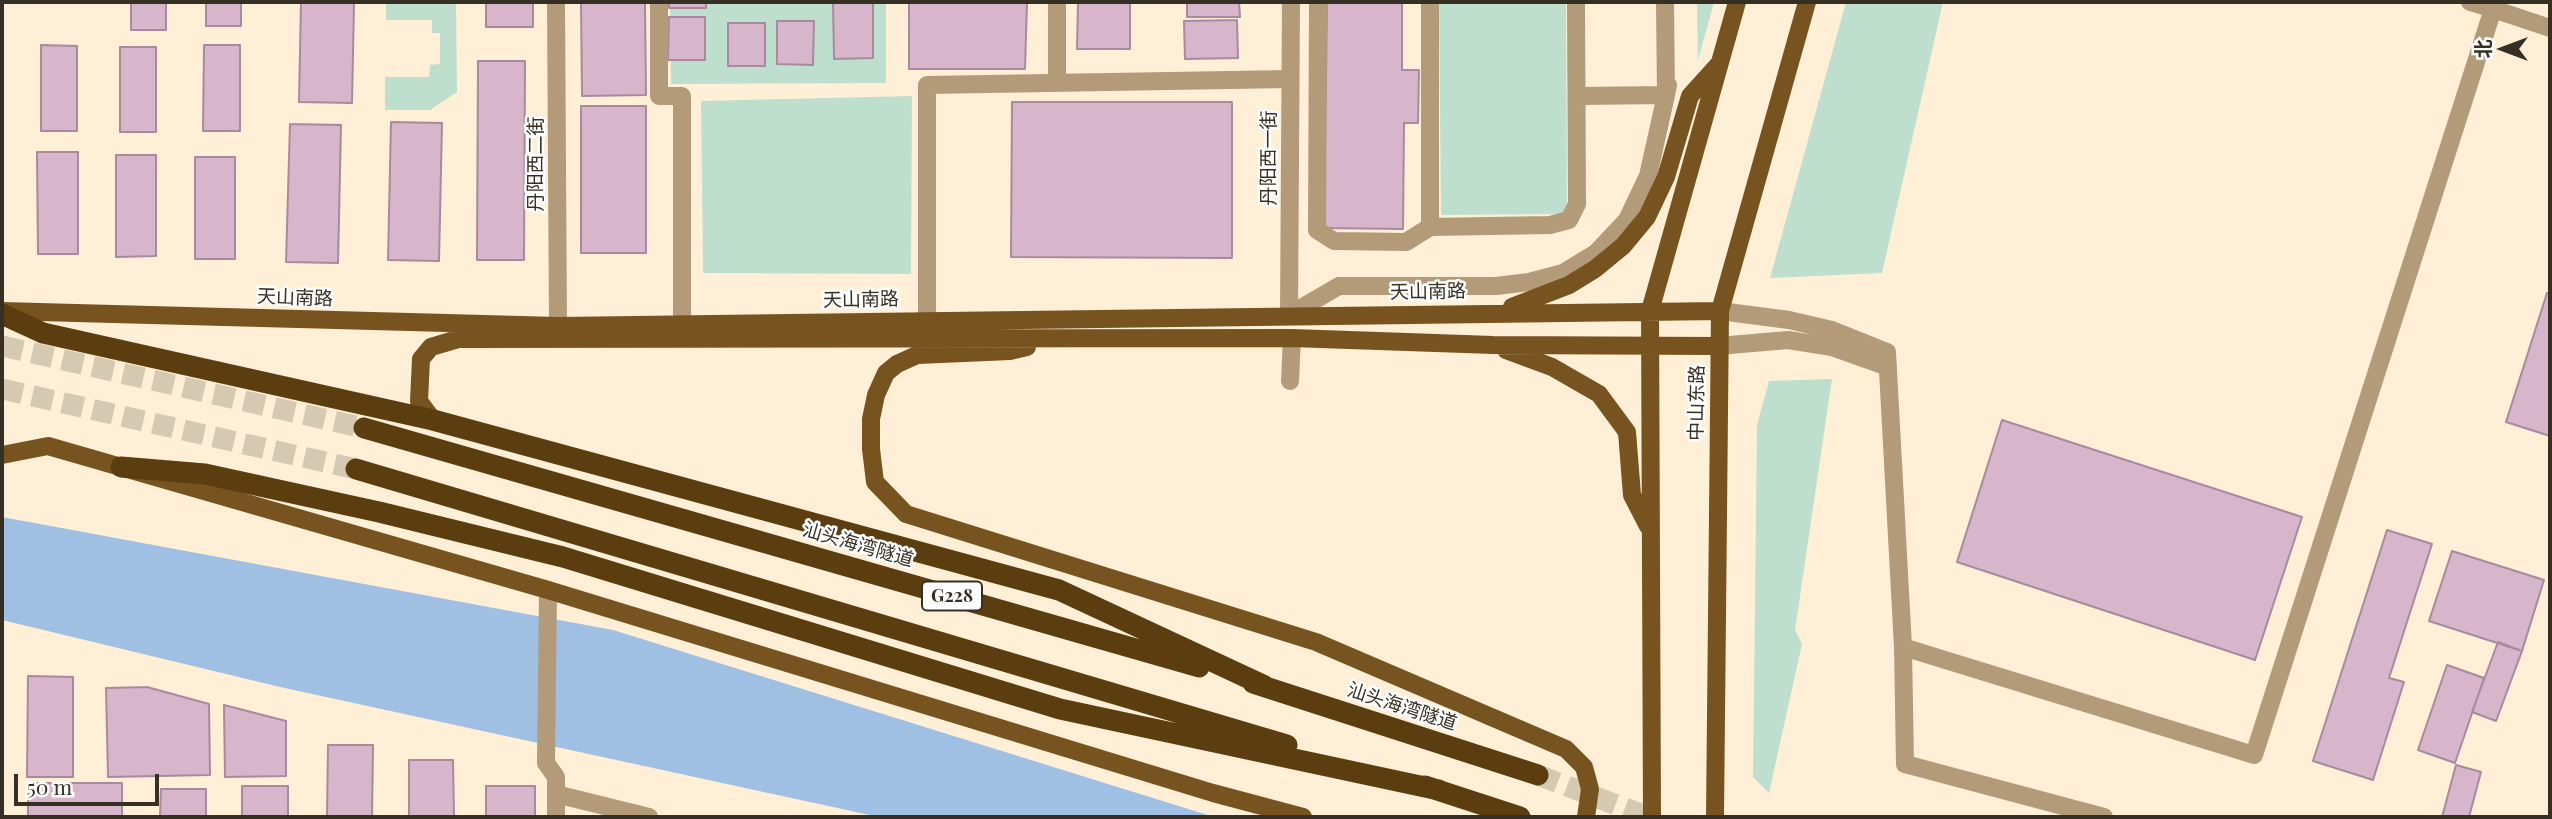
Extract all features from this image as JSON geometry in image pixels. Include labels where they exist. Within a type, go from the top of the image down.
[{"type":"highway","points":[[2,312],[43,333],[433,420],[1059,590],[1265,686]]},
{"type":"highway","name":"汕头海湾隧道","points":[[364,428],[1265,686],[1538,775]]},
{"type":"highway","points":[[121,467],[205,474],[405,518],[563,557],[1060,709],[1439,790]]},
{"type":"highway","name":"G228","points":[[356,469],[1439,790],[1520,817]]},
{"type":"main road","points":[[1652,817],[1650,311],[1737,2]]},
{"type":"main road","name":"中山东路","points":[[1715,817],[1720,311],[1807,2]]},
{"type":"main road","points":[[1491,313],[1520,305],[1569,285],[1595,269],[1623,246],[1647,217],[1666,177],[1690,96],[1720,63]]},
{"type":"main road","name":"天山南路","points":[[2,312],[558,326],[1720,311]]},
{"type":"main road","name":"天山南路","points":[[433,420],[419,401],[421,359],[431,347],[458,339],[1292,338],[1493,345],[1718,346]]},
{"type":"main road","points":[[1060,339],[1010,351],[917,355],[897,363],[886,373],[876,395],[871,449],[875,482],[906,514],[1316,642],[1566,749],[1584,767],[1590,789],[1586,817]]},
{"type":"main road","points":[[1493,345],[1552,366],[1599,394],[1627,432],[1632,495],[1651,531]]},
{"type":"main road","points":[[2,455],[48,446],[548,599],[1303,817]]},
{"type":"street","name":"丹阳西二街","points":[[556,2],[558,326]]},
{"type":"street","points":[[659,2],[659,96],[682,96],[682,324]]},
{"type":"street","points":[[1057,2],[1057,83]]},
{"type":"street","name":"丹阳西一街","points":[[1289,315],[1291,2]]},
{"type":"street","points":[[1318,2],[1317,230],[1334,241],[1406,242],[1430,227],[1550,225],[1569,220],[1577,204],[1576,2]]},
{"type":"street","points":[[1430,2],[1430,227]]},
{"type":"street","points":[[1665,2],[1666,95]]},
{"type":"street","points":[[1289,315],[1339,286],[1496,286],[1563,273],[1596,254],[1627,220],[1648,176],[1675,57],[1675,2]]},
{"type":"street","points":[[2470,2],[2550,28]]},
{"type":"street","points":[[1903,647],[2254,755],[2493,9]]},
{"type":"street","points":[[927,320],[927,85],[1290,79]]},
{"type":"street","points":[[1577,96],[1666,95]]},
{"type":"street","points":[[1720,311],[1789,320],[1832,330],[1887,352],[1903,647],[1905,764],[2104,817]]},
{"type":"street","points":[[1290,381],[1292,338]]},
{"type":"street","points":[[1718,346],[1788,340],[1832,346],[1888,368]]},
{"type":"street","points":[[548,599],[546,763],[556,777],[556,817]]},
{"type":"street","points":[[556,794],[649,817]]},
{"type":"green space","points":[[386,2],[451,2],[456,5],[457,92],[430,110],[385,110],[385,77],[429,77],[430,65],[440,64],[440,33],[432,33],[432,20],[386,20]]},
{"type":"green space","points":[[670,2],[886,2],[886,83],[671,84]]},
{"type":"green space","points":[[1439,2],[1566,2],[1567,214],[1441,215]]},
{"type":"green space","points":[[1697,2],[1714,2],[1698,60]]},
{"type":"green space","points":[[1846,2],[1943,2],[1882,273],[1770,278]]},
{"type":"green space","points":[[912,96],[911,274],[703,273],[701,101]]},
{"type":"green space","points":[[1832,379],[1795,630],[1802,644],[1769,793],[1753,777],[1757,425],[1769,381]]},
{"type":"water","points":[[2,517],[613,630],[1214,817],[879,817],[280,687],[2,620]]},
{"type":"building","points":[[131,2],[166,2],[166,30],[131,30]]},
{"type":"building","points":[[206,2],[241,2],[241,26],[206,26]]},
{"type":"building","points":[[301,2],[354,2],[352,103],[299,102]]},
{"type":"building","points":[[486,2],[533,2],[533,27],[486,27]]},
{"type":"building","points":[[581,2],[645,2],[646,95],[582,96]]},
{"type":"building","points":[[669,2],[706,2],[706,8],[669,8]]},
{"type":"building","points":[[833,2],[873,2],[873,58],[834,59]]},
{"type":"building","points":[[909,2],[1027,2],[1025,69],[909,69]]},
{"type":"building","points":[[1078,2],[1130,2],[1130,49],[1077,49]]},
{"type":"building","points":[[1187,2],[1239,2],[1240,17],[1187,17]]},
{"type":"building","points":[[1327,2],[1402,2],[1402,70],[1419,70],[1418,123],[1404,123],[1403,229],[1324,228]]},
{"type":"building","points":[[669,17],[705,17],[705,60],[668,60]]},
{"type":"building","points":[[1237,20],[1238,58],[1185,59],[1184,21]]},
{"type":"building","points":[[777,21],[814,21],[813,65],[777,64]]},
{"type":"building","points":[[728,23],[765,23],[765,66],[728,66]]},
{"type":"building","points":[[41,45],[77,46],[77,131],[41,131]]},
{"type":"building","points":[[204,45],[240,45],[240,131],[203,131]]},
{"type":"building","points":[[120,47],[156,47],[156,132],[120,132]]},
{"type":"building","points":[[478,61],[525,61],[524,260],[477,260]]},
{"type":"building","points":[[1012,102],[1232,102],[1232,258],[1011,257]]},
{"type":"building","points":[[581,106],[646,106],[646,253],[581,253]]},
{"type":"building","points":[[391,122],[442,123],[439,261],[388,260]]},
{"type":"building","points":[[290,124],[341,125],[338,263],[286,262]]},
{"type":"building","points":[[37,152],[78,152],[78,254],[38,254]]},
{"type":"building","points":[[116,155],[156,155],[156,256],[116,257]]},
{"type":"building","points":[[195,157],[235,157],[235,259],[195,259]]},
{"type":"building","points":[[2547,293],[2550,293],[2550,436],[2506,422]]},
{"type":"building","points":[[2002,420],[2302,517],[2255,660],[1957,562]]},
{"type":"building","points":[[2387,530],[2432,544],[2389,678],[2404,682],[2373,780],[2313,761]]},
{"type":"building","points":[[2452,551],[2544,580],[2522,651],[2429,621]]},
{"type":"building","points":[[2498,642],[2522,651],[2496,721],[2472,712]]},
{"type":"building","points":[[2447,665],[2484,678],[2455,763],[2418,750]]},
{"type":"building","points":[[28,676],[73,677],[73,777],[27,777]]},
{"type":"building","points":[[147,687],[209,704],[210,775],[108,777],[106,688]]},
{"type":"building","points":[[224,705],[286,721],[286,776],[225,777]]},
{"type":"building","points":[[328,745],[373,745],[372,817],[327,817]]},
{"type":"building","points":[[409,760],[453,760],[454,817],[409,817]]},
{"type":"building","points":[[2456,765],[2481,772],[2469,817],[2442,817]]},
{"type":"building","points":[[28,783],[122,783],[122,817],[28,817]]},
{"type":"building","points":[[242,786],[288,786],[288,817],[242,817]]},
{"type":"building","points":[[486,786],[535,786],[535,817],[486,817]]},
{"type":"building","points":[[161,789],[206,789],[206,817],[160,817]]},
{"type":"tunnel","points":[[2,346],[364,428]]},
{"type":"tunnel","points":[[2,389],[356,469]]},
{"type":"tunnel","points":[[1538,775],[1648,817]]}]
